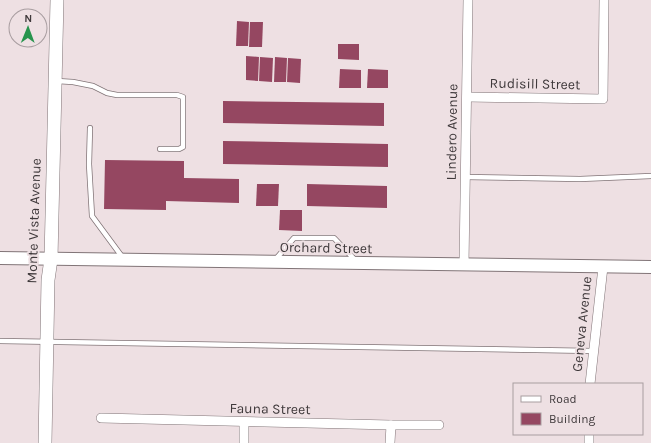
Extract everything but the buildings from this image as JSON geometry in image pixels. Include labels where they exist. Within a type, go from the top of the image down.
[{"type":"main road","name":"Monte Vista Avenue","points":[[45,443],[48,280],[51,259],[57,0]]},
{"type":"street","name":"Lindero Avenue","points":[[464,265],[468,0]]},
{"type":"street","name":"Rudisill Street","points":[[467,97],[602,99],[604,0]]},
{"type":"street","name":"Orchard Street","points":[[0,258],[651,268]]},
{"type":"street","name":"Geneva Avenue","points":[[590,383],[603,267]]},
{"type":"street","name":"Fauna Street","points":[[101,418],[439,425]]},
{"type":"street","points":[[244,422],[244,443]]},
{"type":"street","points":[[390,443],[391,425]]},
{"type":"lane","points":[[55,81],[72,82],[93,86],[107,93],[117,95],[177,95],[183,97],[183,147],[180,149],[160,149]]},
{"type":"lane","points":[[90,128],[92,216],[125,260]]},
{"type":"lane","points":[[465,177],[580,179],[651,176]]},
{"type":"lane","points":[[273,262],[294,238],[334,238],[358,263]]},
{"type":"lane","points":[[0,340],[594,351]]}]
